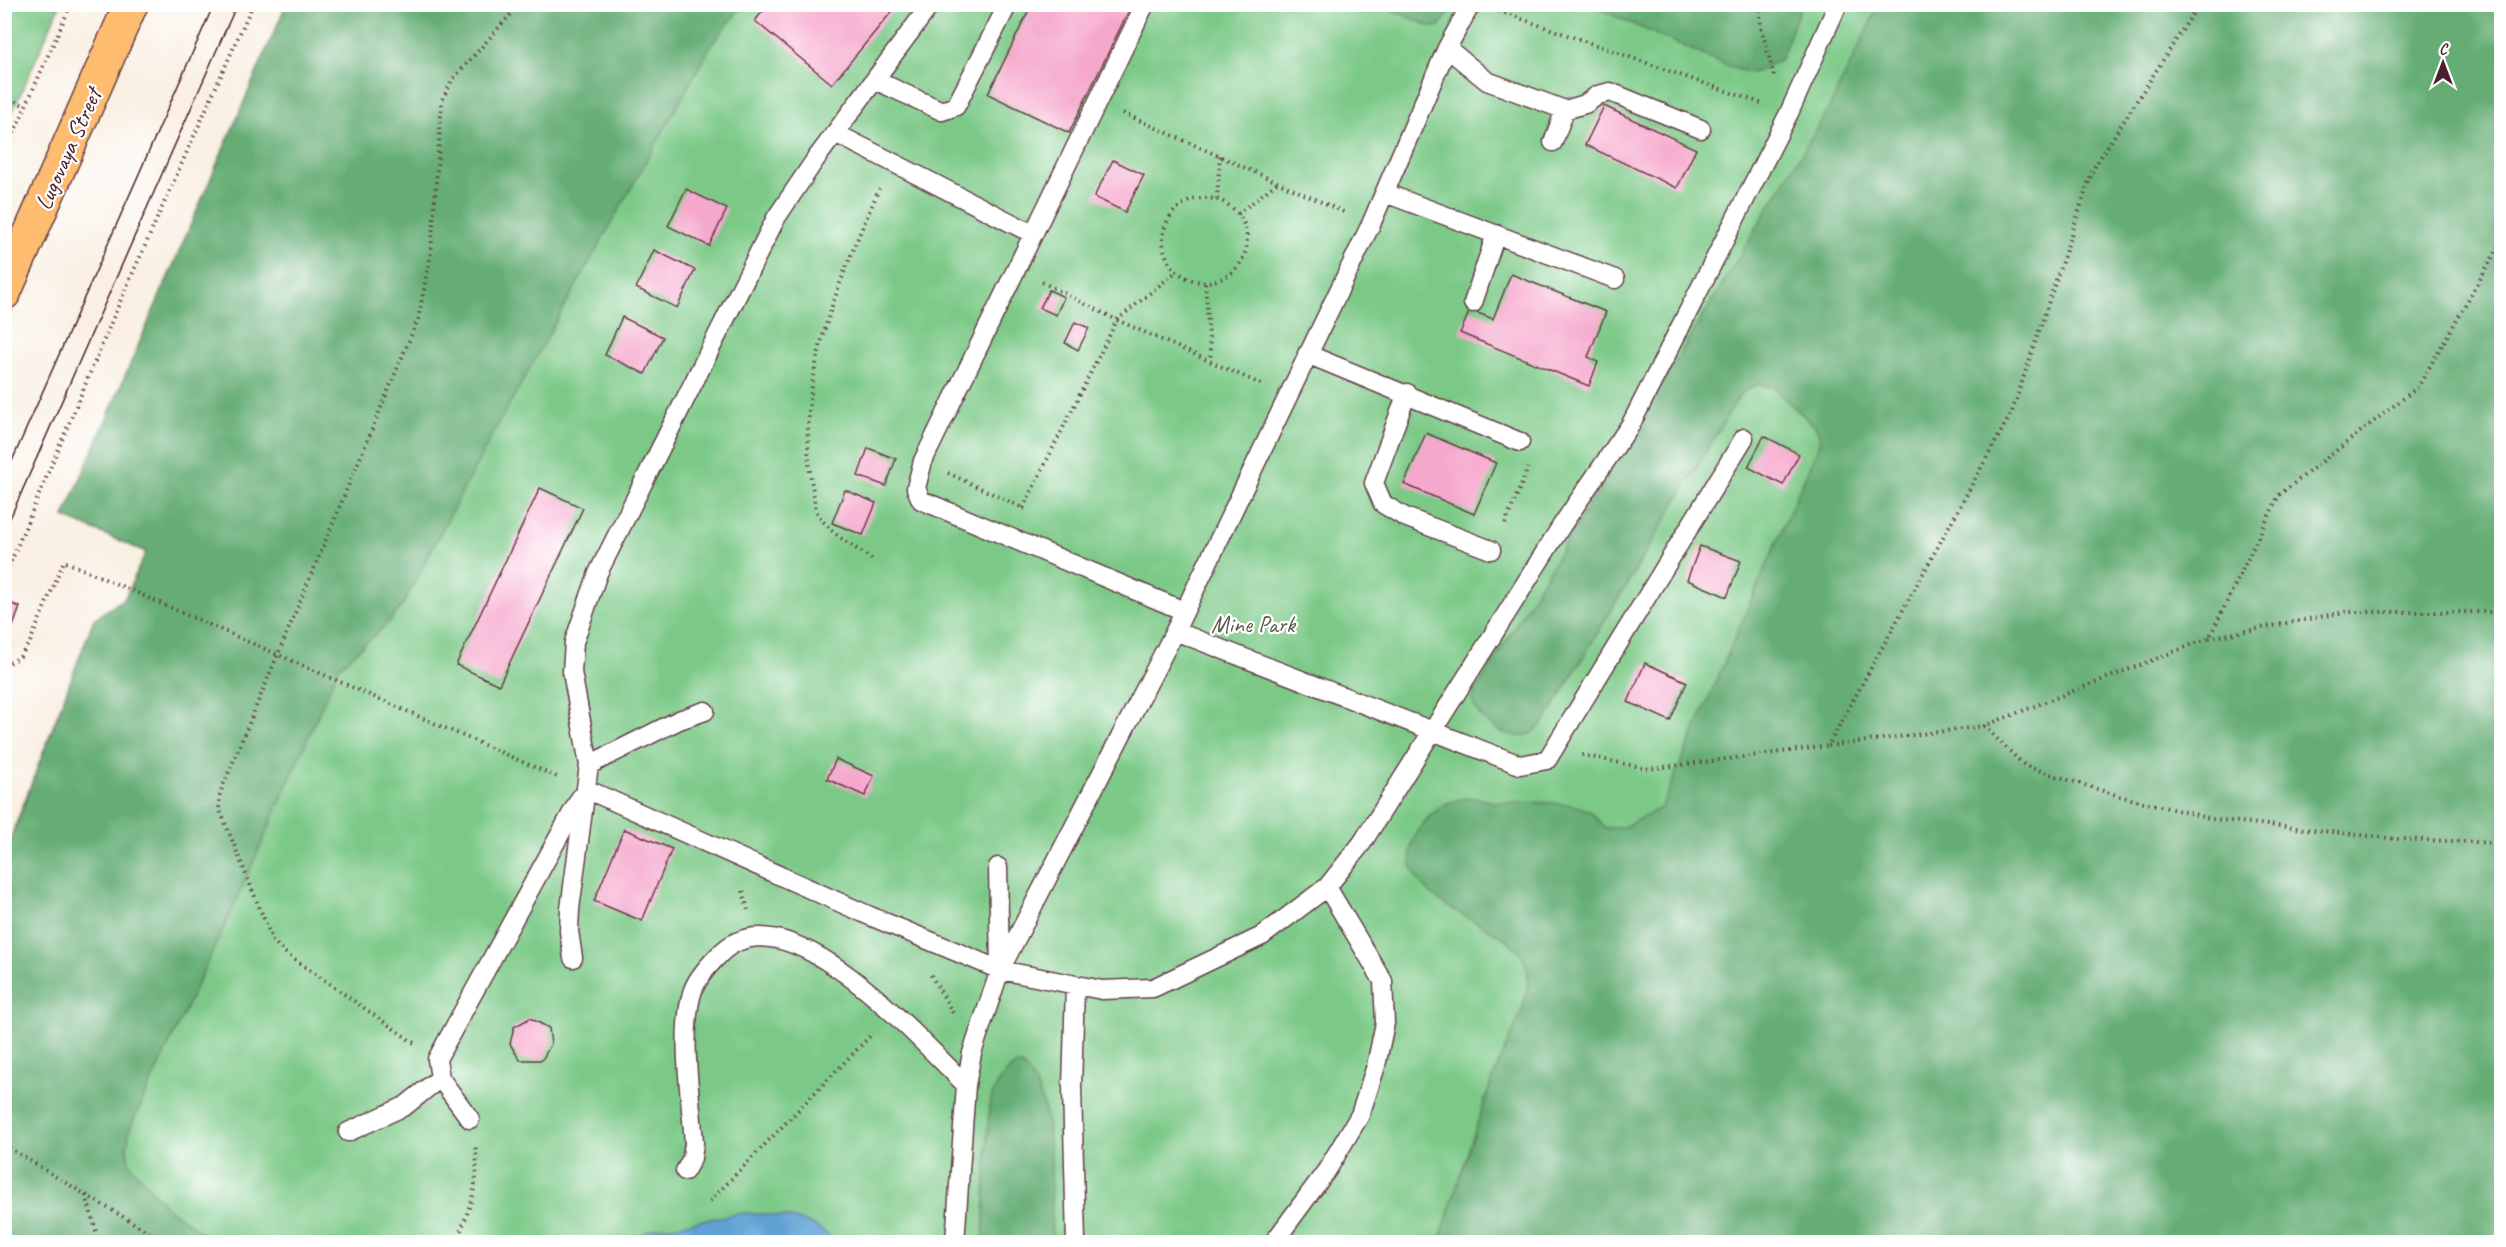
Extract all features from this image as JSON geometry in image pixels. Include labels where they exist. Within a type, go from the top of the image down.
[{"type":"main road","name":"Lugovaya Street","points":[[4,293],[131,4]]},
{"type":"lane","points":[[573,958],[569,931],[570,909],[589,765],[572,672],[574,642],[598,573],[776,218],[931,4]]},
{"type":"lane","points":[[875,80],[942,111],[950,110],[956,106],[1008,4]]},
{"type":"lane","points":[[1145,4],[923,461],[916,489],[921,500],[1184,611]]},
{"type":"lane","points":[[955,1242],[966,1085],[972,1053],[1000,970],[1175,631],[1371,224],[1447,48],[1470,4]]},
{"type":"lane","points":[[586,789],[870,916],[1000,970],[1075,987],[1102,990],[1153,988],[1262,936],[1327,887],[1385,810],[1562,525],[1631,423],[1789,113],[1838,4]]},
{"type":"lane","points":[[1447,48],[1487,81],[1565,110],[1585,104],[1598,95],[1610,92],[1701,129]]},
{"type":"lane","points":[[1553,142],[1565,110]]},
{"type":"lane","points":[[836,133],[1033,234]]},
{"type":"lane","points":[[1384,193],[1615,279]]},
{"type":"lane","points":[[1473,303],[1496,234]]},
{"type":"lane","points":[[1307,354],[1520,441]]},
{"type":"lane","points":[[1407,393],[1374,483],[1383,504],[1405,517],[1491,550]]},
{"type":"lane","points":[[1175,631],[1520,765],[1547,760],[1744,438]]},
{"type":"lane","points":[[589,765],[680,720],[705,711]]},
{"type":"lane","points":[[470,1119],[441,1078],[437,1059],[586,789]]},
{"type":"lane","points":[[998,867],[1000,970]]},
{"type":"lane","points":[[1275,1242],[1327,1170],[1360,1115],[1376,1066],[1385,1023],[1383,981],[1327,887]]},
{"type":"lane","points":[[685,1171],[692,1158],[694,1143],[687,1042],[692,992],[704,972],[721,952],[733,943],[754,937],[792,941],[827,961],[892,1014],[966,1085]]},
{"type":"lane","points":[[1075,987],[1072,1088],[1076,1242]]},
{"type":"lane","points":[[348,1132],[405,1106],[441,1078]]},
{"type":"path","points":[[4,155],[71,4]]},
{"type":"path","points":[[4,578],[124,294],[253,4]]},
{"type":"path","points":[[437,1059],[284,952],[273,941],[219,808],[220,794],[418,319],[431,253],[442,100],[452,80],[520,4]]},
{"type":"path","points":[[1759,4],[1771,68],[1789,113]]},
{"type":"path","points":[[1828,746],[2012,412],[2093,169],[2199,4]]},
{"type":"path","points":[[1492,8],[1789,113]]},
{"type":"path","points":[[4,97],[26,106]]},
{"type":"path","points":[[1098,100],[1371,224]]},
{"type":"path","points":[[1217,200],[1220,155]]},
{"type":"path","points":[[872,559],[836,536],[818,514],[807,456],[813,375],[829,315],[848,260],[891,160]]},
{"type":"path","points":[[1238,214],[1278,182]]},
{"type":"path","points":[[1194,198],[1217,200],[1238,214],[1245,229],[1246,242],[1242,261],[1226,276],[1205,283],[1184,276],[1177,271],[1164,250],[1162,240],[1168,218],[1175,209],[1194,198]]},
{"type":"path","points":[[2209,638],[2279,495],[2418,387],[2502,241]]},
{"type":"path","points":[[1017,270],[1117,320],[1287,396]]},
{"type":"path","points":[[1023,508],[1117,320],[1177,271]]},
{"type":"path","points":[[1205,283],[1211,361]]},
{"type":"path","points":[[1491,550],[1526,477],[1528,457],[1520,441]]},
{"type":"path","points":[[4,665],[19,658],[30,642],[64,561],[586,789]]},
{"type":"path","points":[[1555,748],[1649,769],[1984,726],[2209,638],[2345,612],[2502,612]]},
{"type":"path","points":[[4,642],[10,645],[4,657]]},
{"type":"path","points":[[1984,726],[2025,766],[2119,796],[2213,819],[2397,839],[2502,843]]},
{"type":"path","points":[[735,854],[754,937]]},
{"type":"path","points":[[928,972],[950,1007],[972,1053]]},
{"type":"path","points":[[710,1201],[892,1014]]},
{"type":"path","points":[[456,1242],[472,1203],[477,1160],[470,1119]]},
{"type":"path","points":[[4,1145],[166,1242]]},
{"type":"path","points":[[86,1195],[99,1242]]},
{"type":"green space","points":[[4,5],[60,5],[5,129]]},
{"type":"green space","name":"Mine Park","points":[[286,5],[2501,5],[2501,1242],[5,1242],[4,855],[94,619],[125,598],[146,552],[64,517]]},
{"type":"green space","points":[[286,5],[743,5],[712,44],[491,437],[402,606],[388,623],[339,667],[238,897],[130,1128],[127,1147],[129,1163],[165,1206],[215,1242],[5,1242],[5,855],[94,619],[125,598],[146,552],[64,517]]},
{"type":"green space","points":[[1380,5],[1455,5],[1439,26],[1432,27]]},
{"type":"green space","points":[[1590,5],[1801,5],[1781,59],[1754,73],[1735,69]]},
{"type":"green space","points":[[1879,5],[2501,5],[2501,1242],[1439,1242],[1494,1075],[1523,1006],[1528,981],[1525,962],[1514,947],[1498,934],[1439,901],[1423,886],[1412,867],[1410,858],[1414,839],[1424,822],[1438,809],[1467,798],[1581,807],[1595,816],[1604,828],[1622,828],[1661,808],[1818,447],[1820,437],[1815,426],[1772,387],[1758,384],[1741,393],[1545,721],[1530,734],[1512,735],[1485,721],[1474,705],[1472,697],[1828,110]]},
{"type":"green space","points":[[1016,1065],[1022,1065],[1034,1081],[1047,1123],[1050,1148],[1052,1242],[983,1242],[989,1107],[998,1083]]},
{"type":"water","points":[[743,1213],[793,1218],[816,1227],[836,1242],[627,1242],[653,1229]]},
{"type":"building","points":[[768,4],[898,4],[832,84],[755,21]]},
{"type":"building","points":[[1032,4],[1132,4],[1069,133],[988,94]]},
{"type":"building","points":[[1604,106],[1696,149],[1677,188],[1585,145]]},
{"type":"building","points":[[1113,160],[1144,175],[1125,212],[1094,197]]},
{"type":"building","points":[[686,189],[727,209],[709,246],[668,226]]},
{"type":"building","points":[[654,250],[695,270],[677,308],[636,288]]},
{"type":"building","points":[[1511,274],[1606,312],[1588,357],[1598,362],[1589,386],[1460,333],[1470,310],[1493,319]]},
{"type":"building","points":[[1049,290],[1064,297],[1056,315],[1040,308]]},
{"type":"building","points":[[622,317],[663,337],[645,374],[605,355]]},
{"type":"building","points":[[1075,322],[1089,328],[1078,350],[1065,343]]},
{"type":"building","points":[[1426,433],[1496,463],[1474,514],[1404,484]]},
{"type":"building","points":[[1764,436],[1799,454],[1783,485],[1748,467]]},
{"type":"building","points":[[868,448],[896,459],[886,486],[858,476]]},
{"type":"building","points":[[540,488],[583,508],[499,685],[456,665]]},
{"type":"building","points":[[845,490],[876,503],[863,535],[832,523]]},
{"type":"building","points":[[1700,546],[1741,561],[1727,597],[1687,580]]},
{"type":"building","points":[[4,601],[20,607],[13,626],[4,623]]},
{"type":"building","points":[[1645,663],[1687,682],[1670,721],[1628,702]]},
{"type":"building","points":[[836,759],[874,776],[865,796],[827,779]]},
{"type":"building","points":[[624,829],[672,849],[642,921],[594,901]]},
{"type":"building","points":[[530,1018],[549,1028],[551,1044],[542,1060],[520,1060],[510,1044],[514,1027]]},
{"type":"tram line","points":[[4,479],[214,4]]},
{"type":"tram line","points":[[4,532],[237,4]]}]
